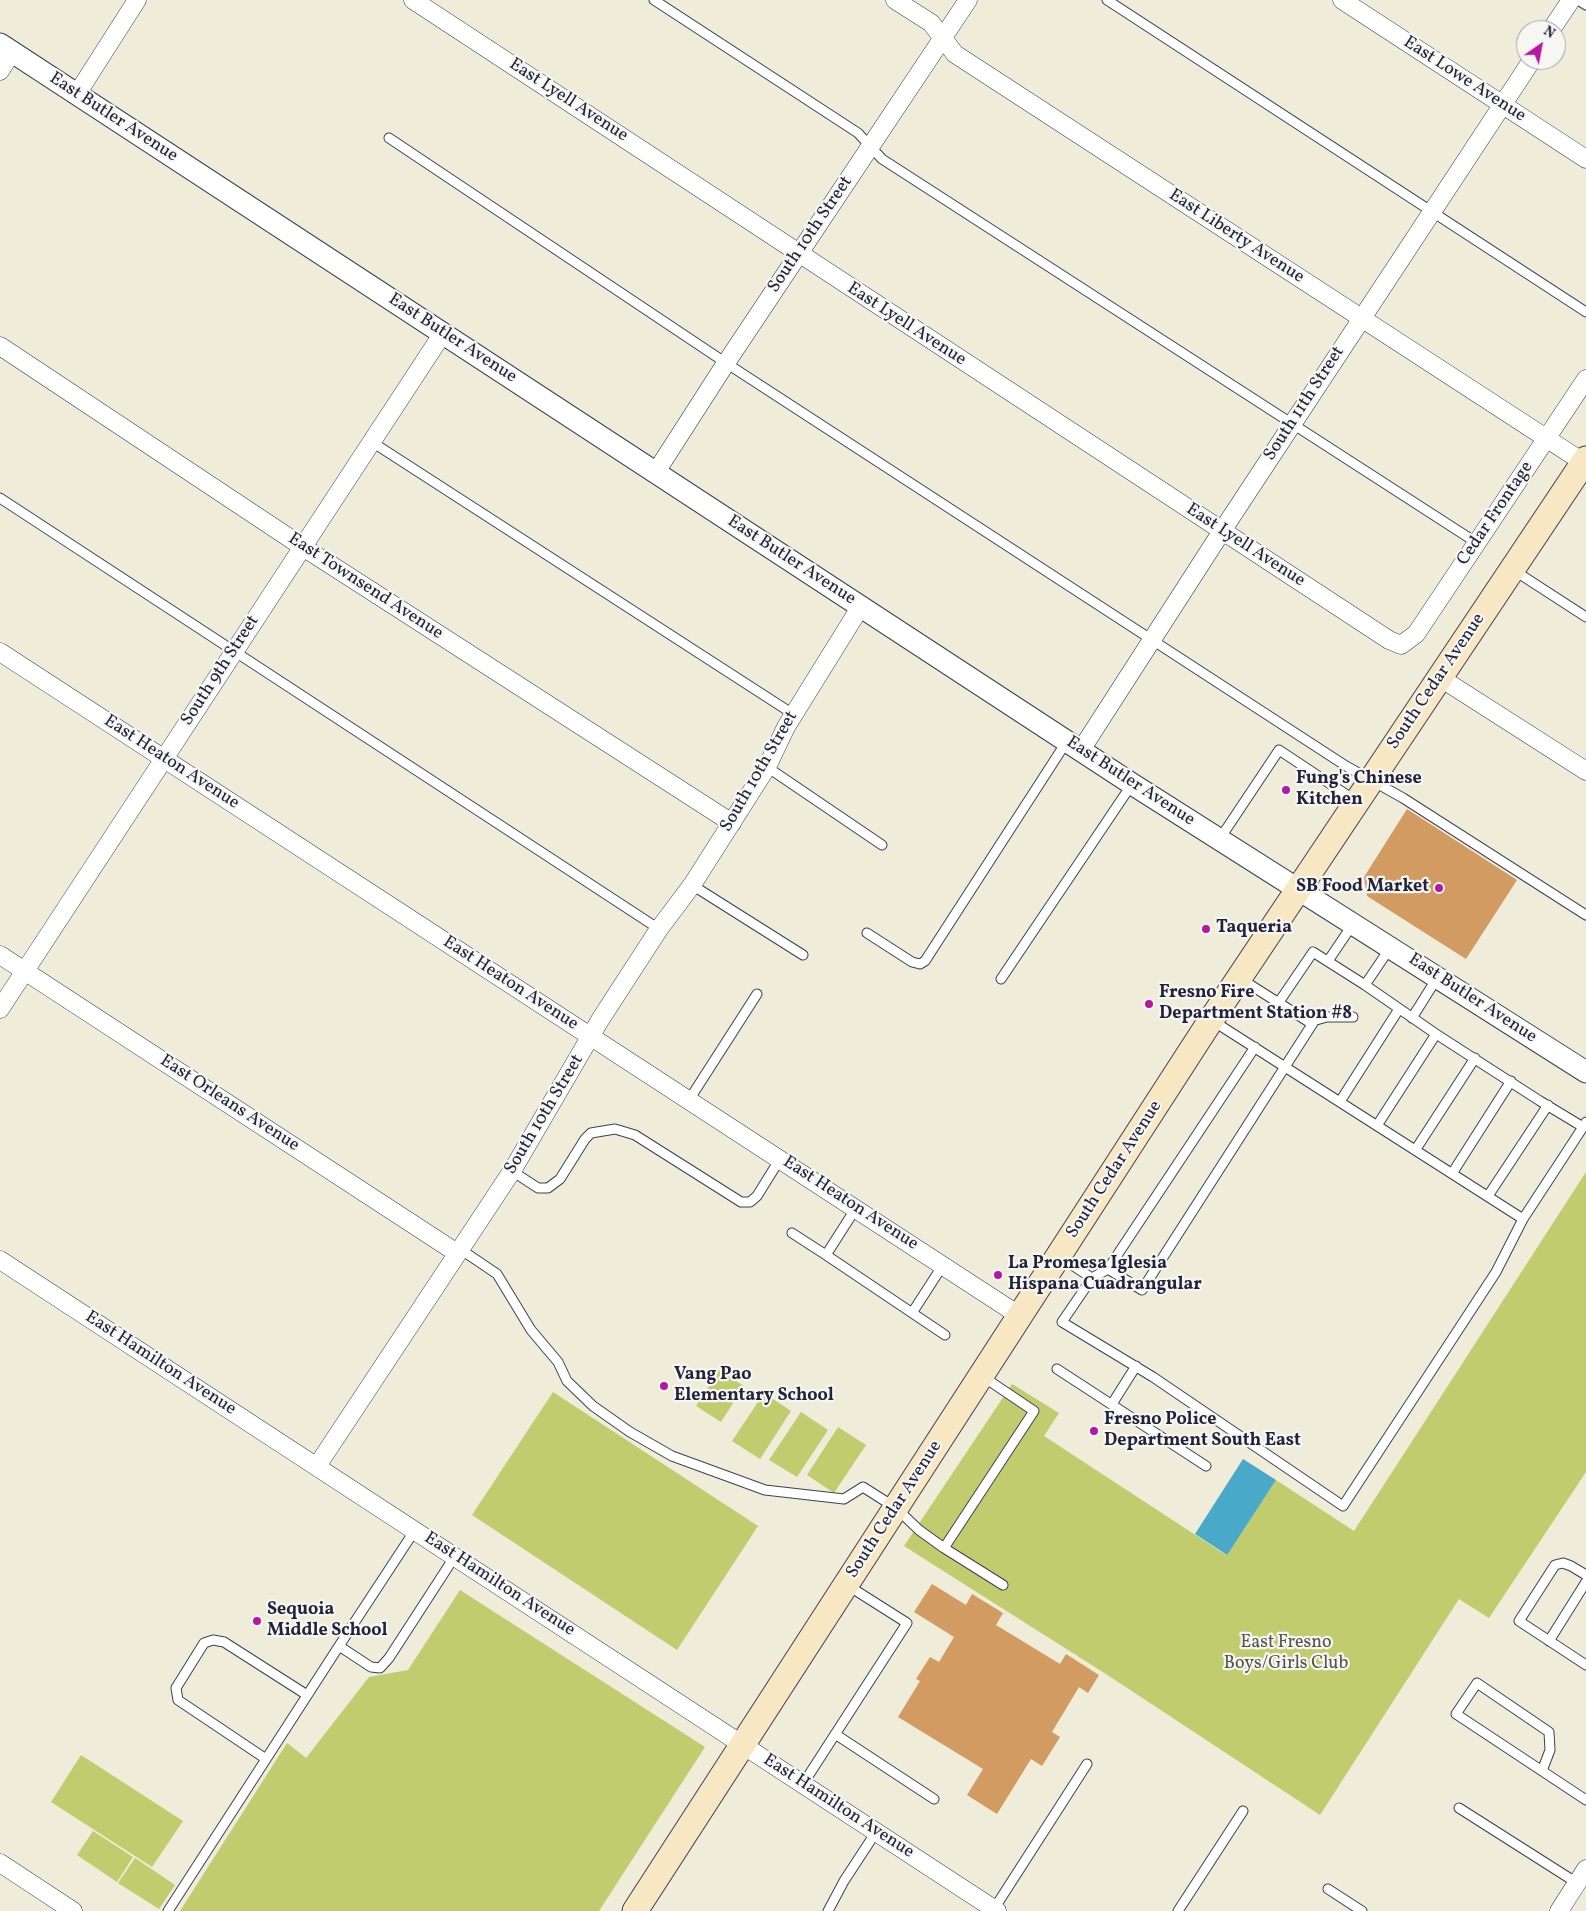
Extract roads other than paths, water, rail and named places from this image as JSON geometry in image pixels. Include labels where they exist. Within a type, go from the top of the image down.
[{"type":"main road","name":"South Cedar Avenue","points":[[635,1911],[1211,1020],[1439,677],[1585,462]]},
{"type":"street","points":[[77,94],[137,0]]},
{"type":"street","name":"East Lyell Avenue","points":[[413,0],[1389,640],[1401,644]]},
{"type":"street","name":"East Liberty Avenue","points":[[895,0],[930,24],[955,54],[1585,462]]},
{"type":"street","name":"South 10th Street","points":[[656,472],[726,363],[968,0]]},
{"type":"street","name":"East Lowe Avenue","points":[[1342,0],[1586,159]]},
{"type":"street","points":[[1558,20],[1571,0]]},
{"type":"street","points":[[0,71],[6,48]]},
{"type":"street","name":"East Butler Avenue","points":[[6,48],[1132,784],[1586,1072]]},
{"type":"street","name":"South 11th Street","points":[[1074,746],[1151,639],[1525,70]]},
{"type":"street","name":"South 9th Street","points":[[0,1009],[443,333]]},
{"type":"street","name":"East Townsend Avenue","points":[[0,346],[303,547],[732,823]]},
{"type":"street","name":"Cedar Frontage","points":[[1401,644],[1416,634],[1586,379]]},
{"type":"street","name":"South 10th Street","points":[[317,1466],[512,1171],[591,1037],[659,929],[692,885],[767,767],[793,714],[861,606]]},
{"type":"street","name":"East Heaton Avenue","points":[[0,652],[1020,1316]]},
{"type":"street","points":[[1439,677],[1586,771]]},
{"type":"street","name":"East Orleans Avenue","points":[[0,955],[458,1251]]},
{"type":"street","name":"East Hamilton Avenue","points":[[0,1260],[996,1910]]},
{"type":"street","points":[[0,1864],[73,1911]]},
{"type":"street","points":[[1559,1911],[1582,1876]]},
{"type":"lane","points":[[654,0],[858,134],[882,159],[1477,543]]},
{"type":"lane","points":[[1107,0],[1586,312]]},
{"type":"lane","points":[[1578,0],[1586,5]]},
{"type":"lane","points":[[389,138],[710,350],[726,363],[1151,639],[1370,780],[1586,915]]},
{"type":"lane","points":[[372,442],[793,714]]},
{"type":"lane","points":[[0,498],[659,929]]},
{"type":"lane","points":[[1512,569],[1586,617]]},
{"type":"lane","points":[[867,932],[912,962],[920,964],[925,961],[1074,746]]},
{"type":"lane","points":[[1219,840],[1280,750],[1356,801]]},
{"type":"lane","points":[[767,767],[882,845]]},
{"type":"lane","points":[[1001,979],[1132,784]]},
{"type":"lane","points":[[692,885],[803,955]]},
{"type":"lane","points":[[1328,961],[1353,924]]},
{"type":"lane","points":[[1365,985],[1390,947]]},
{"type":"lane","points":[[1254,1047],[1108,1268],[1092,1278],[1062,1322],[1136,1366],[1343,1506],[1496,1272],[1523,1219],[1584,1124],[1548,1105],[1436,1034],[1313,952],[1279,1002]]},
{"type":"lane","points":[[1412,1018],[1438,977]]},
{"type":"lane","points":[[1239,978],[1279,1002],[1305,1021],[1313,1023]]},
{"type":"lane","points":[[689,1100],[757,994]]},
{"type":"lane","points":[[1341,1100],[1399,1009]]},
{"type":"lane","points":[[1108,1268],[1142,1290],[1313,1023],[1327,1017],[1354,1017]]},
{"type":"lane","points":[[1211,1020],[1341,1100],[1523,1219]]},
{"type":"lane","points":[[1378,1124],[1436,1034]]},
{"type":"lane","points":[[1416,1149],[1475,1058]]},
{"type":"lane","points":[[1453,1172],[1512,1082]]},
{"type":"lane","points":[[1488,1196],[1548,1105]]},
{"type":"lane","points":[[512,1171],[538,1188],[548,1188],[560,1179],[585,1139],[591,1133],[615,1128],[634,1134],[741,1202],[750,1202],[758,1196],[780,1159]]},
{"type":"lane","points":[[826,1255],[856,1208]]},
{"type":"lane","points":[[792,1233],[945,1335]]},
{"type":"lane","points":[[458,1251],[497,1274],[531,1330],[558,1362],[567,1381],[593,1406],[630,1432],[672,1456],[765,1490],[844,1499],[863,1487],[896,1508],[919,1530],[944,1548],[1003,1585]]},
{"type":"lane","points":[[1059,1257],[1092,1278]]},
{"type":"lane","points":[[912,1313],[943,1265]]},
{"type":"lane","points":[[1112,1404],[1136,1366]]},
{"type":"lane","points":[[1057,1369],[1206,1466]]},
{"type":"lane","points":[[944,1548],[1034,1411],[982,1376]]},
{"type":"lane","points":[[168,1911],[415,1530]]},
{"type":"lane","points":[[339,1646],[371,1667],[380,1668],[389,1658],[455,1556]]},
{"type":"lane","points":[[1586,1575],[1563,1563],[1555,1565],[1519,1621],[1586,1665]]},
{"type":"lane","points":[[1549,1641],[1586,1582]]},
{"type":"lane","points":[[803,1784],[907,1623],[847,1585]]},
{"type":"lane","points":[[266,1759],[178,1700],[176,1688],[204,1643],[213,1640],[224,1642],[307,1695]]},
{"type":"lane","points":[[1542,1771],[1550,1750],[1549,1732],[1477,1683],[1456,1714],[1542,1771],[1586,1800]]},
{"type":"lane","points":[[834,1734],[934,1799]]},
{"type":"lane","points":[[996,1910],[1087,1764]]},
{"type":"lane","points":[[1459,1808],[1582,1876]]},
{"type":"lane","points":[[1178,1911],[1244,1811]]},
{"type":"lane","points":[[828,1911],[844,1881],[876,1832]]},
{"type":"lane","points":[[1328,1889],[1362,1911]]},
{"type":"water","points":[[1243,1459],[1276,1480],[1227,1555],[1195,1534]]},
{"type":"place","name":"Fung's Chinese Kitchen","points":[[1286,790]]},
{"type":"place","name":"SB Food Market","points":[[1439,888]]},
{"type":"place","name":"Taqueria","points":[[1206,929]]},
{"type":"place","name":"Fresno Fire Department Station #8","points":[[1149,1004]]},
{"type":"place","name":"La Promesa Iglesia Hispana Cuadrangular","points":[[998,1275]]},
{"type":"place","name":"Vang Pao Elementary School","points":[[664,1386]]},
{"type":"place","name":"Fresno Police Department South East","points":[[1094,1431]]},
{"type":"place","name":"Sequoia Middle School","points":[[257,1621]]},
{"type":"park label","name":"East Fresno Boys/Girls Club","points":[[1286,1654]]}]
